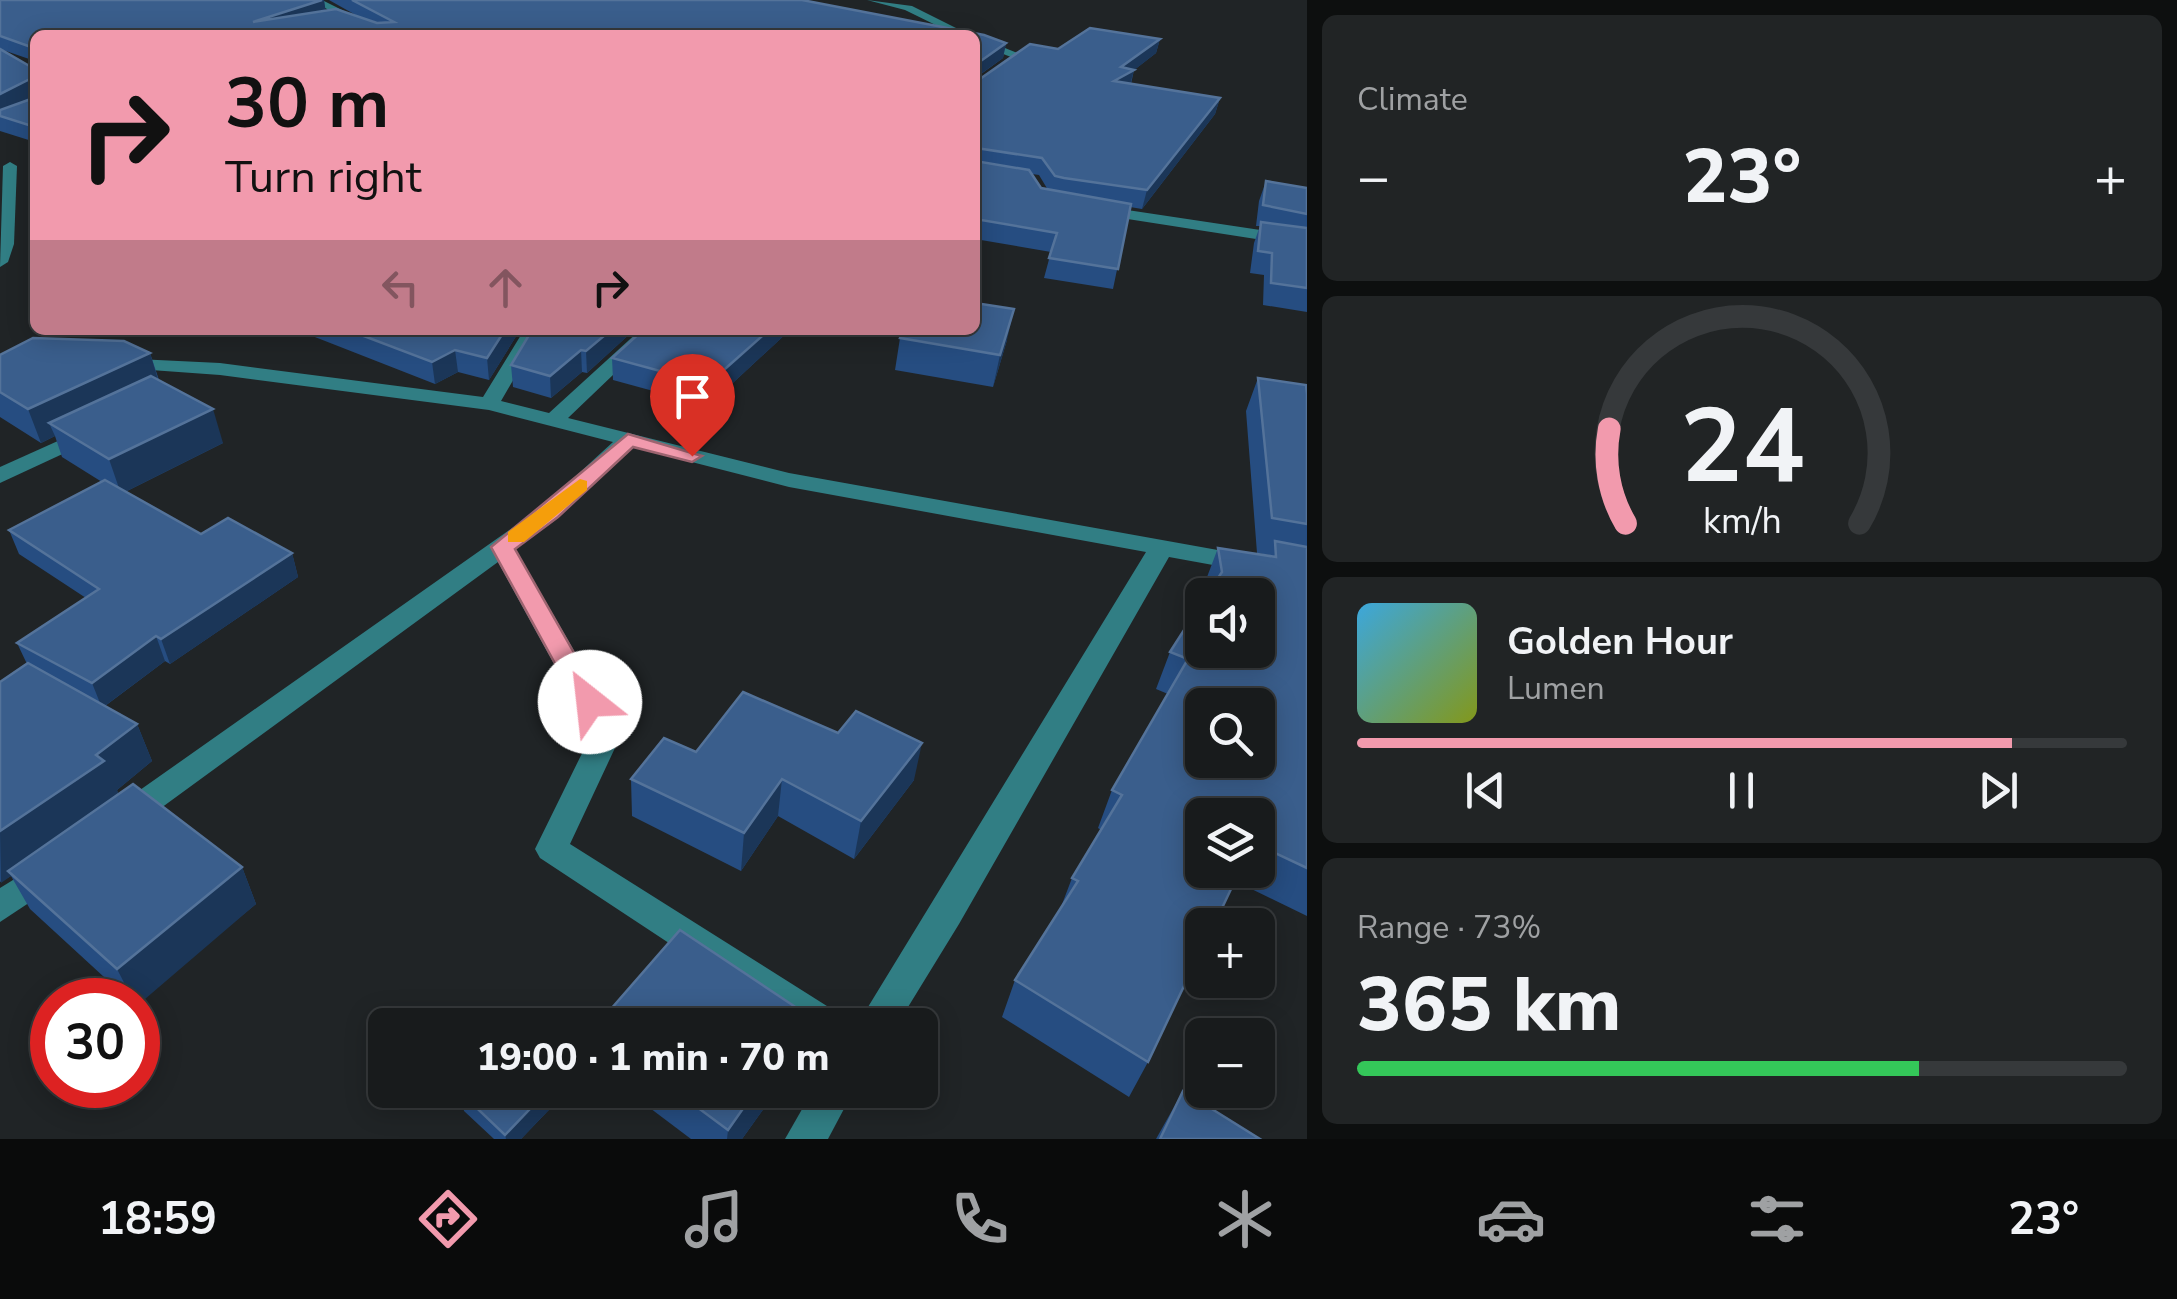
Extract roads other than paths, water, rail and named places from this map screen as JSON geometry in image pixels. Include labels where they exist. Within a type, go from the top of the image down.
[{"type":"street","points":[[314,0],[375,30]]},
{"type":"street","points":[[872,0],[908,8],[954,30]]},
{"type":"street","points":[[325,20],[342,16]]},
{"type":"street","points":[[980,41],[1019,56],[980,85]]},
{"type":"street","points":[[0,262],[6,244],[11,165]]},
{"type":"street","points":[[1075,207],[1307,242]]},
{"type":"street","points":[[488,404],[529,335]]},
{"type":"street","points":[[553,420],[646,335]]},
{"type":"street","points":[[106,361],[220,369],[488,404],[789,480],[1307,574]]},
{"type":"street","points":[[186,386],[220,369]]},
{"type":"street","points":[[0,476],[101,427]]},
{"type":"street","points":[[99,835],[550,512],[628,440]]},
{"type":"street","points":[[887,1008],[947,914],[1163,545]]},
{"type":"street","points":[[502,547],[607,733],[551,848],[798,1008]]},
{"type":"street","points":[[0,908],[67,858]]},
{"type":"street","points":[[805,1139],[825,1108]]}]
